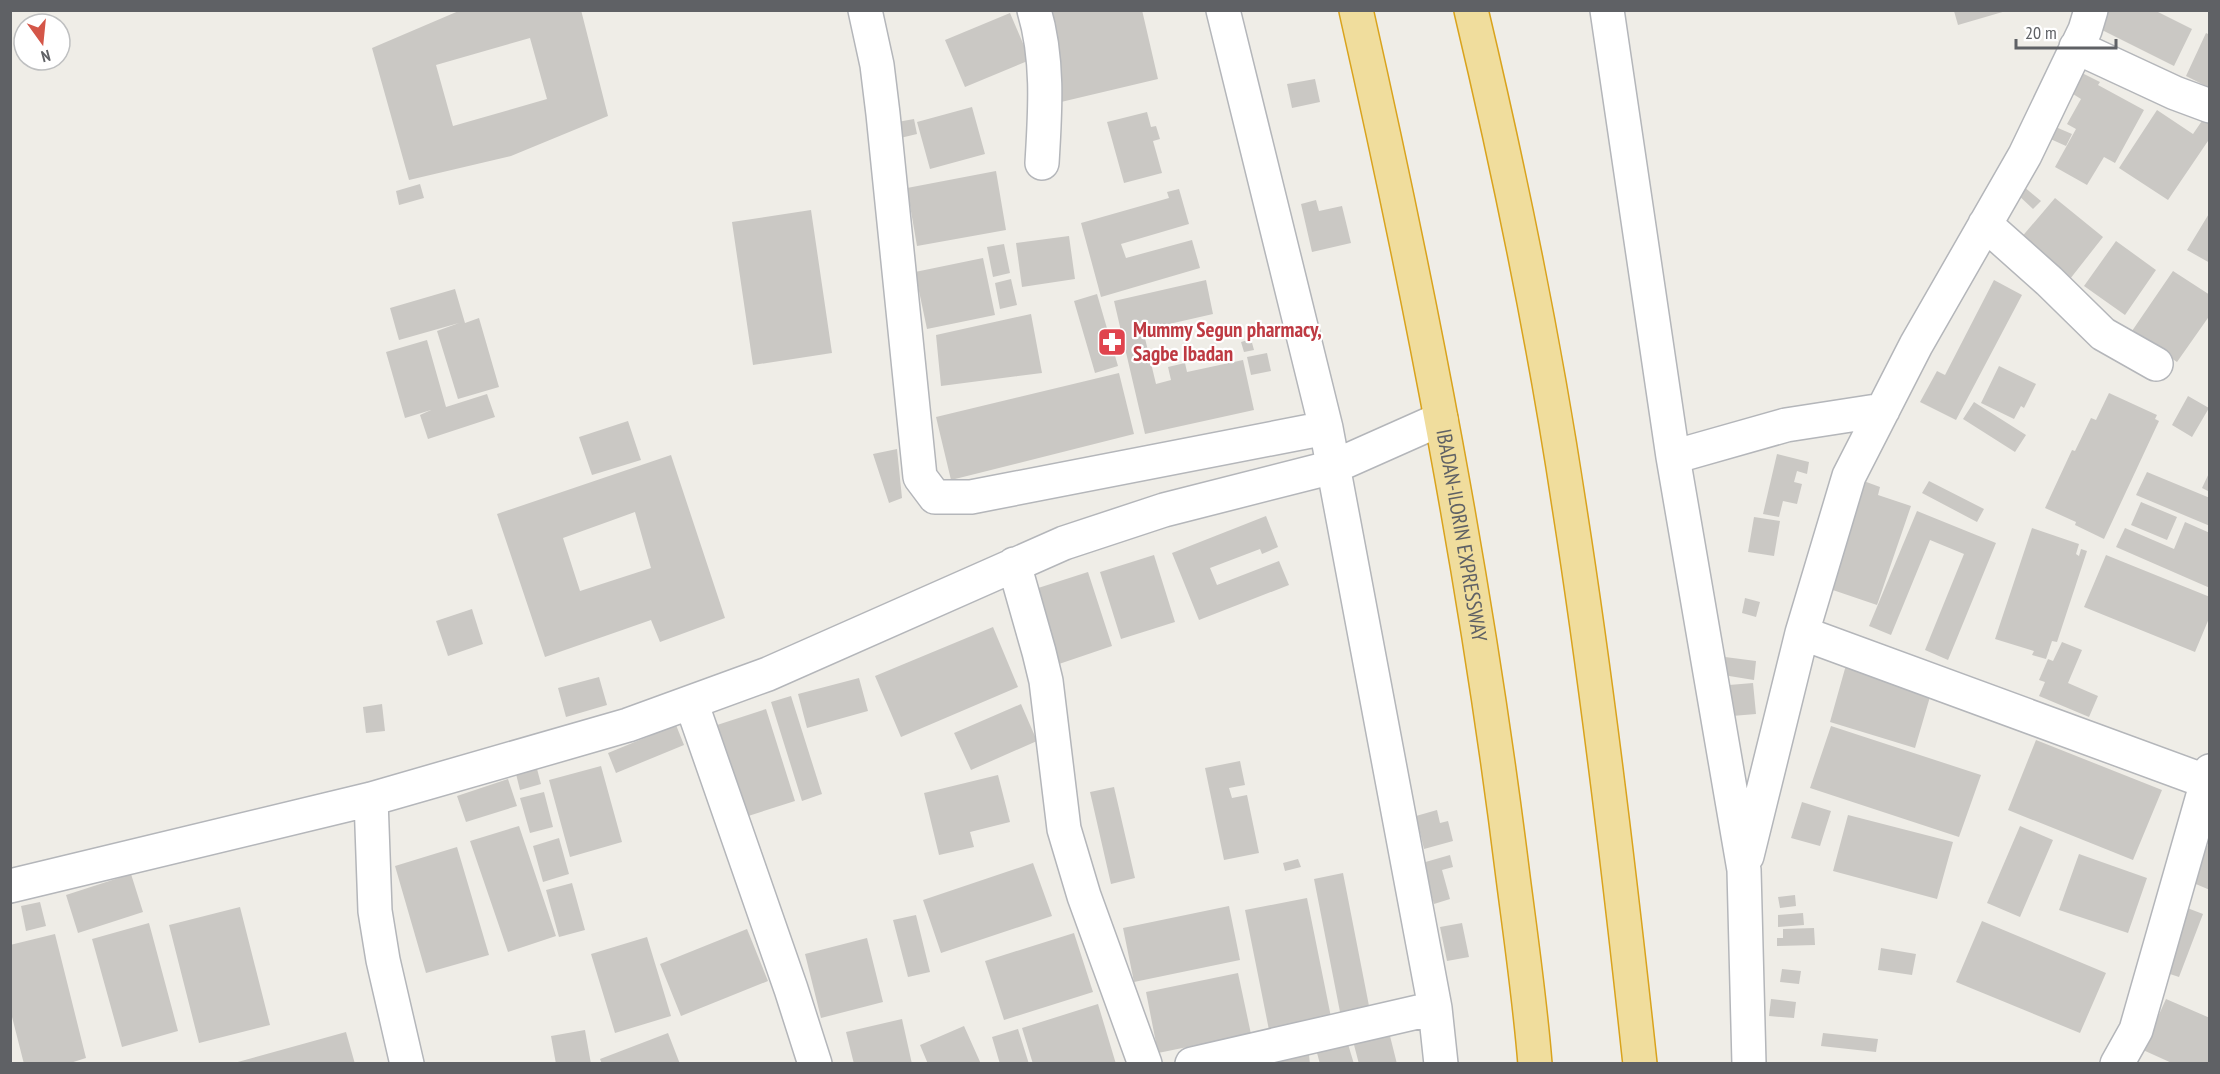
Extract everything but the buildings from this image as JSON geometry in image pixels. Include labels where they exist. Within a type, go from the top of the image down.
[{"type":"highway","name":"IBADAN-ILORIN EXPRESSWAY","points":[[1356,10],[1392,169],[1460,516],[1497,751],[1535,1064]]},
{"type":"highway","points":[[1472,10],[1516,209],[1570,506],[1625,923],[1640,1064]]},
{"type":"street","points":[[865,10],[877,65],[883,114],[920,477],[935,497],[971,497],[1326,428]]},
{"type":"street","points":[[1034,10],[1041,33],[1045,107],[1042,163]]},
{"type":"street","points":[[1223,10],[1326,428],[1435,1008],[1441,1064]]},
{"type":"street","points":[[1606,10],[1673,457],[1744,870],[1749,1064]]},
{"type":"street","points":[[1744,870],[1802,633],[1849,476],[1916,345],[2025,154],[2091,10]]},
{"type":"street","points":[[2076,47],[2175,93],[2210,106]]},
{"type":"street","points":[[1985,224],[2049,281],[2103,334],[2156,364]]},
{"type":"street","points":[[1673,457],[1786,425],[1883,410]]},
{"type":"street","points":[[10,886],[372,799],[628,725],[768,674],[1064,543],[1164,510],[1333,467],[1441,419]]},
{"type":"street","points":[[1014,564],[1046,681],[1064,829],[1084,897],[1145,1064]]},
{"type":"street","points":[[1802,633],[2207,776],[2136,1030],[2117,1064]]},
{"type":"street","points":[[691,702],[815,1064]]},
{"type":"street","points":[[372,799],[375,911],[383,960],[407,1064]]},
{"type":"street","points":[[1192,1064],[1435,1008]]},
{"type":"place","name":"Mummy Segun pharmacy, Sagbe Ibadan","points":[[1112,342]]}]
